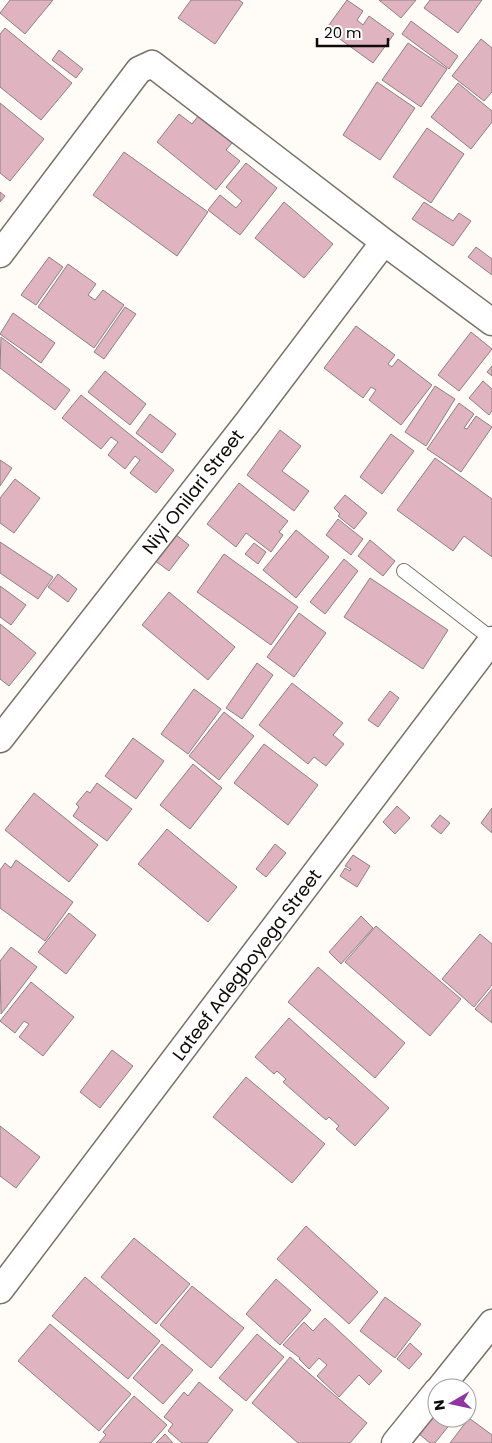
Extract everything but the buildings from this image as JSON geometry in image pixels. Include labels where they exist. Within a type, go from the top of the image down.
[{"type":"street","points":[[0,254],[139,70],[152,64],[384,242],[492,322]]},
{"type":"street","name":"Niyi Onilari Street","points":[[0,739],[253,415],[384,242]]},
{"type":"street","name":"Lateef Adegboyega Street","points":[[0,1290],[492,639]]},
{"type":"street","points":[[448,1378],[492,1323]]},
{"type":"street","points":[[395,1443],[427,1403]]},
{"type":"lane","points":[[404,571],[492,639]]}]
